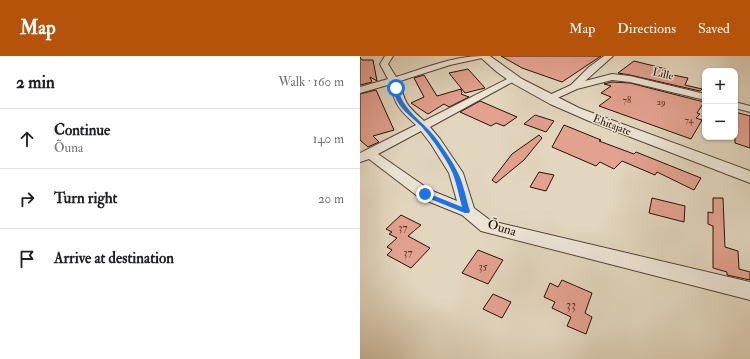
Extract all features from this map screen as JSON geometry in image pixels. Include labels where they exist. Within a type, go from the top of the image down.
[{"type":"street","points":[[389,56],[384,64],[386,70],[395,80],[398,98],[403,107],[423,126],[436,142],[456,173],[467,211]]},
{"type":"street","points":[[360,90],[383,85],[448,63],[479,56]]},
{"type":"street","name":"Ehitajate","points":[[484,56],[514,79],[548,99],[592,118],[750,177]]},
{"type":"street","points":[[574,87],[592,69],[609,56]]},
{"type":"street","name":"Lille","points":[[548,99],[574,87],[612,77],[702,96]]},
{"type":"street","points":[[365,156],[514,79]]},
{"type":"street","points":[[738,106],[750,109]]},
{"type":"street","name":"Õuna","points":[[365,156],[425,194],[467,211],[487,226],[750,291]]},
{"type":"building","points":[[501,56],[601,56],[562,82],[522,68]]},
{"type":"building","points":[[360,57],[362,60],[373,60],[377,81],[370,77],[372,82],[360,85]]},
{"type":"building","points":[[634,61],[666,69],[663,73],[688,78],[685,85],[702,89],[700,91],[618,73]]},
{"type":"building","points":[[468,69],[485,88],[465,93],[449,73]]},
{"type":"building","points":[[424,75],[437,96],[461,89],[461,94],[469,97],[449,107],[444,104],[428,114],[411,103],[424,97],[414,78]]},
{"type":"building","points":[[612,82],[630,83],[702,101],[702,105],[697,113],[700,114],[696,118],[702,120],[691,139],[599,106],[611,97],[601,93],[611,86],[604,84]]},
{"type":"building","points":[[376,90],[394,130],[373,136],[379,142],[368,147],[360,140],[360,94]]},
{"type":"building","points":[[480,101],[517,117],[504,126],[496,123],[491,126],[460,112]]},
{"type":"building","points":[[738,113],[750,116],[750,148],[735,143],[735,140],[738,140]]},
{"type":"building","points":[[535,115],[554,121],[546,132],[524,124]]},
{"type":"building","points":[[564,125],[601,140],[599,141],[634,154],[636,152],[701,178],[694,190],[657,172],[655,175],[622,161],[614,169],[600,162],[596,166],[552,147]]},
{"type":"building","points":[[539,135],[542,138],[524,160],[496,183],[492,180],[512,154]]},
{"type":"building","points":[[539,172],[554,175],[546,191],[530,187]]},
{"type":"building","points":[[652,198],[685,206],[684,222],[649,213]]},
{"type":"building","points":[[713,198],[723,198],[725,247],[738,251],[739,269],[750,272],[750,280],[727,275],[727,272],[713,268],[713,226],[708,224],[708,212],[713,213]]},
{"type":"building","points":[[401,215],[421,225],[408,236],[430,248],[411,268],[387,255],[392,250],[387,247],[397,238],[389,234],[392,232],[386,229]]},
{"type":"building","points":[[478,250],[503,260],[488,284],[462,273]]},
{"type":"building","points":[[562,280],[592,293],[585,313],[592,317],[586,334],[567,326],[571,317],[552,308],[555,302],[544,297],[550,283],[558,287]]},
{"type":"building","points":[[493,294],[511,302],[502,318],[483,309]]},
{"type":"route","points":[[396,88],[398,98],[403,107],[423,126],[436,142],[456,173],[467,211],[425,194]]}]
